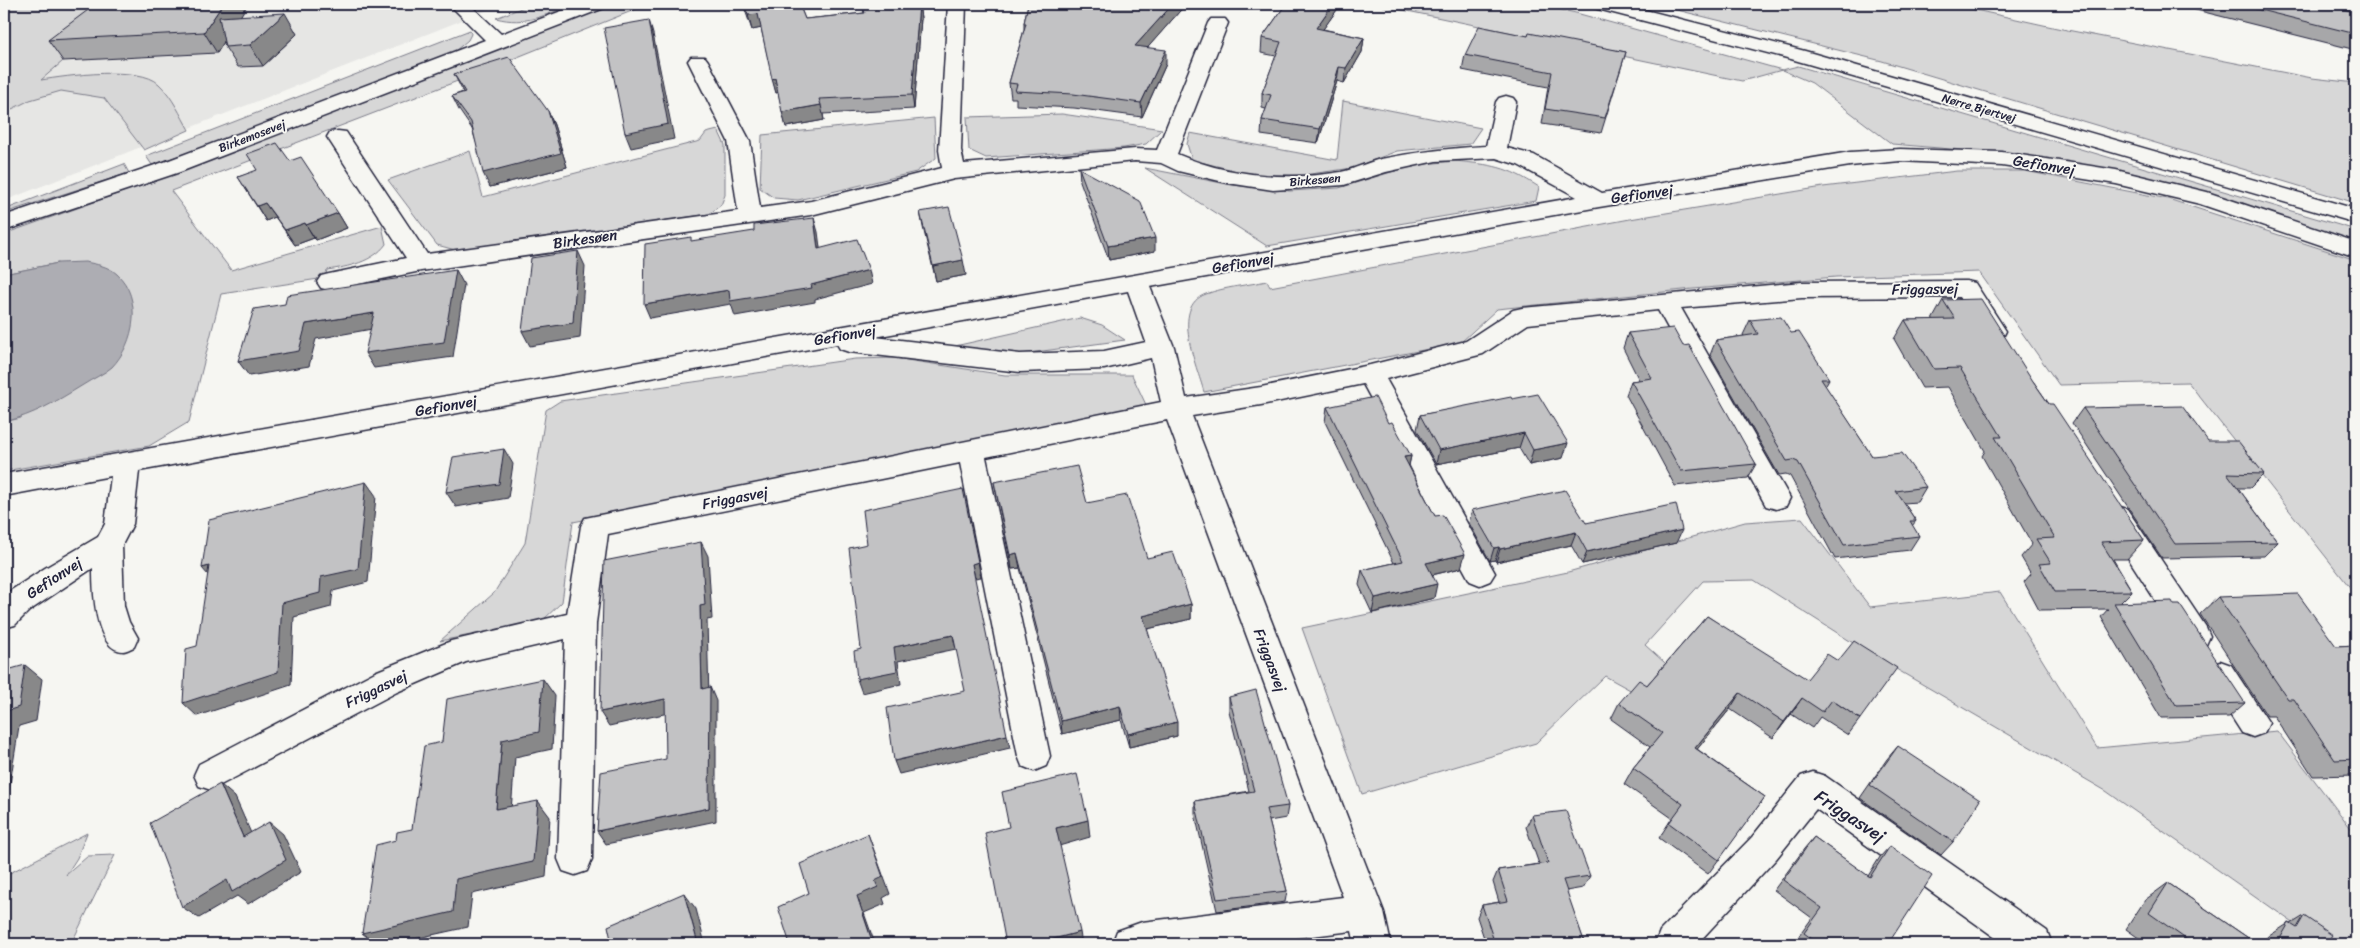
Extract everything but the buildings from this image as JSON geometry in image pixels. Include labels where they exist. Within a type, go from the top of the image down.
[{"type":"street","points":[[458,4],[499,43]]},
{"type":"street","name":"Birkemosevej","points":[[4,224],[172,167],[597,4]]},
{"type":"street","points":[[954,172],[950,150],[957,4]]},
{"type":"street","name":"Nørre Bjertvej","points":[[1601,4],[1798,55],[2356,216]]},
{"type":"street","points":[[1165,157],[1218,23]]},
{"type":"street","points":[[698,62],[738,141],[750,216]]},
{"type":"street","points":[[1496,152],[1506,102]]},
{"type":"street","points":[[338,137],[421,263]]},
{"type":"street","name":"Birkesøen","points":[[329,282],[421,263],[811,208],[954,172],[1135,155],[1165,157],[1186,166],[1228,176],[1273,183],[1344,178],[1381,166],[1436,155],[1496,152],[1526,160],[1600,200]]},
{"type":"street","name":"Gefionvej","points":[[4,485],[1600,200],[1850,159],[1900,155],[2002,159],[2116,177],[2207,199],[2356,250]]},
{"type":"street","name":"Friggasvej","points":[[1130,944],[1142,940],[1370,928],[1176,409],[1161,347],[1136,282]]},
{"type":"street","name":"Friggasvej","points":[[575,859],[581,624],[595,526],[1176,409],[1261,396],[1370,374],[1474,348],[1522,316],[1665,301],[1802,290],[1966,289],[2010,356]]},
{"type":"street","points":[[1665,301],[1776,498]]},
{"type":"street","points":[[820,340],[1020,363],[1104,360],[1161,347]]},
{"type":"street","points":[[1370,374],[1480,573]]},
{"type":"street","points":[[971,450],[1034,756]]},
{"type":"street","points":[[123,638],[116,629],[109,609],[108,545],[119,524],[126,463]]},
{"type":"street","points":[[2104,497],[2253,723]]},
{"type":"street","name":"Gefionvej","points":[[4,616],[18,602],[55,576],[108,545]]},
{"type":"street","name":"Friggasvej","points":[[211,775],[386,682],[462,650],[581,624]]},
{"type":"street","name":"Friggasvej","points":[[1673,944],[1764,848],[1813,787],[2034,944]]},
{"type":"shaded area","points":[[4,4],[94,4],[82,21],[106,24],[41,80],[103,73],[120,73],[150,78],[168,94],[189,130],[144,150],[104,98],[61,91],[30,100],[4,113]]},
{"type":"shaded area","points":[[25,4],[503,4],[4,201],[4,27]]},
{"type":"shaded area","points":[[531,4],[573,4],[526,20],[516,21],[496,18]]},
{"type":"shaded area","points":[[619,4],[649,4],[468,77],[171,191],[231,270],[382,226],[386,244],[374,255],[359,263],[327,270],[325,278],[221,294],[189,422],[149,446],[4,471],[4,422],[21,418],[58,263],[4,274],[4,234],[196,166],[576,18]]},
{"type":"shaded area","points":[[1374,4],[1534,4],[1576,13],[1782,70],[1742,81]]},
{"type":"shaded area","points":[[1653,4],[1948,4],[2057,28],[2312,78],[2356,83],[2356,203],[1882,61]]},
{"type":"shaded area","points":[[470,30],[471,34],[468,40],[455,51],[298,114],[152,165],[146,156]]},
{"type":"shaded area","points":[[1798,66],[2356,230],[2356,244],[2228,202],[1998,153],[1892,144],[1812,83],[1782,70]]},
{"type":"shaded area","points":[[1343,101],[1481,128],[1470,144],[1397,151],[1353,168],[1303,175],[1254,175],[1192,160],[1187,144],[1190,133],[1337,160]]},
{"type":"shaded area","points":[[1062,114],[1162,129],[1146,144],[1124,148],[986,158],[969,150],[967,117]]},
{"type":"shaded area","points":[[934,118],[936,158],[916,172],[798,200],[774,198],[760,188],[762,135]]},
{"type":"shaded area","points":[[718,130],[725,145],[725,195],[721,205],[709,214],[459,251],[437,245],[388,180],[470,151],[483,197],[700,141],[706,133]]},
{"type":"shaded area","points":[[1455,161],[1490,165],[1517,175],[1539,187],[1536,201],[1267,246],[1145,168],[1232,185],[1290,191],[1339,188],[1414,165]]},
{"type":"shaded area","points":[[124,164],[129,173],[4,213],[4,210]]},
{"type":"shaded area","points":[[1957,171],[2025,171],[2168,199],[2356,260],[2356,595],[2188,382],[2059,385],[1979,272],[1836,277],[1497,309],[1460,343],[1204,392],[1192,353],[1188,324],[1190,311],[1195,301],[1206,294],[1221,290],[1267,281],[1270,287],[1630,219],[1823,187]]},
{"type":"shaded area","points":[[85,262],[110,269],[125,284],[133,308],[131,333],[126,346],[112,367],[105,372],[45,407],[25,416],[4,422],[4,274],[58,263]]},
{"type":"shaded area","points":[[1080,318],[1102,325],[1125,340],[1013,355],[946,348]]},
{"type":"shaded area","points":[[894,358],[1005,375],[1132,375],[1148,409],[573,522],[562,602],[542,621],[440,641],[494,593],[525,543],[546,410],[560,401],[855,359]]},
{"type":"shaded area","points":[[1802,518],[1870,607],[2000,592],[2097,748],[2277,731],[2356,835],[2356,944],[2323,944],[2106,791],[1872,655],[1754,580],[1703,581],[1645,645],[1712,705],[1697,727],[1605,676],[1536,743],[1362,794],[1302,628],[1568,572],[1745,522]]},
{"type":"shaded area","points":[[87,833],[77,858],[66,875],[88,856],[115,855],[71,944],[4,944],[4,876]]}]
